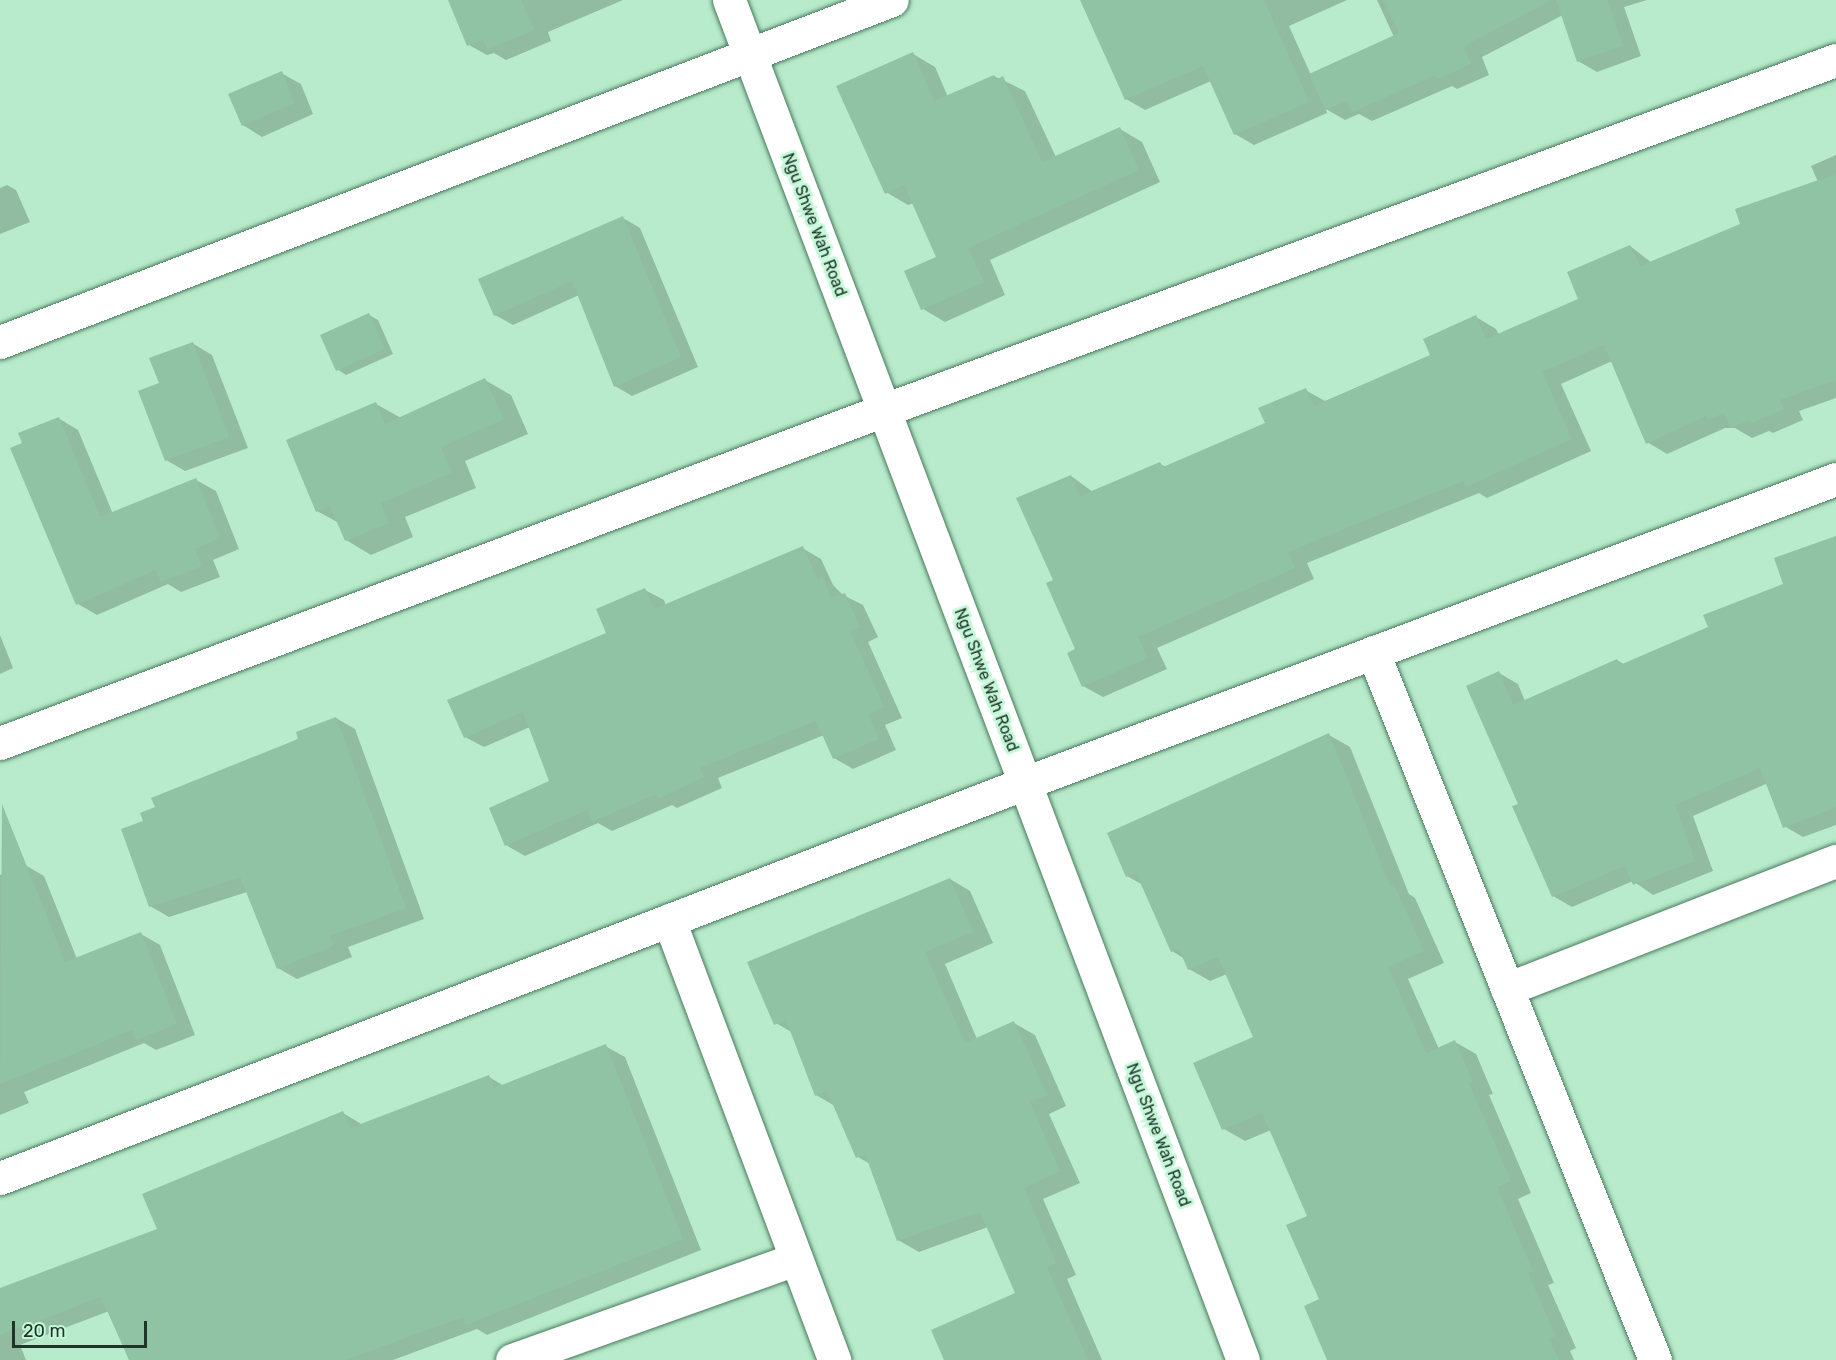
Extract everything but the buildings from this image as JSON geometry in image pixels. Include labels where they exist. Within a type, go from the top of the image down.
[{"type":"street","name":"Ngu Shwe Wah Road","points":[[729,0],[1244,1360]]},
{"type":"street","points":[[0,342],[892,0]]},
{"type":"street","points":[[0,743],[884,410],[1836,60]]},
{"type":"street","points":[[0,1178],[1025,783],[1836,479]]},
{"type":"street","points":[[1373,652],[1655,1360]]},
{"type":"street","points":[[1507,989],[1836,861]]},
{"type":"street","points":[[669,920],[834,1360]]},
{"type":"street","points":[[512,1360],[796,1259]]}]
